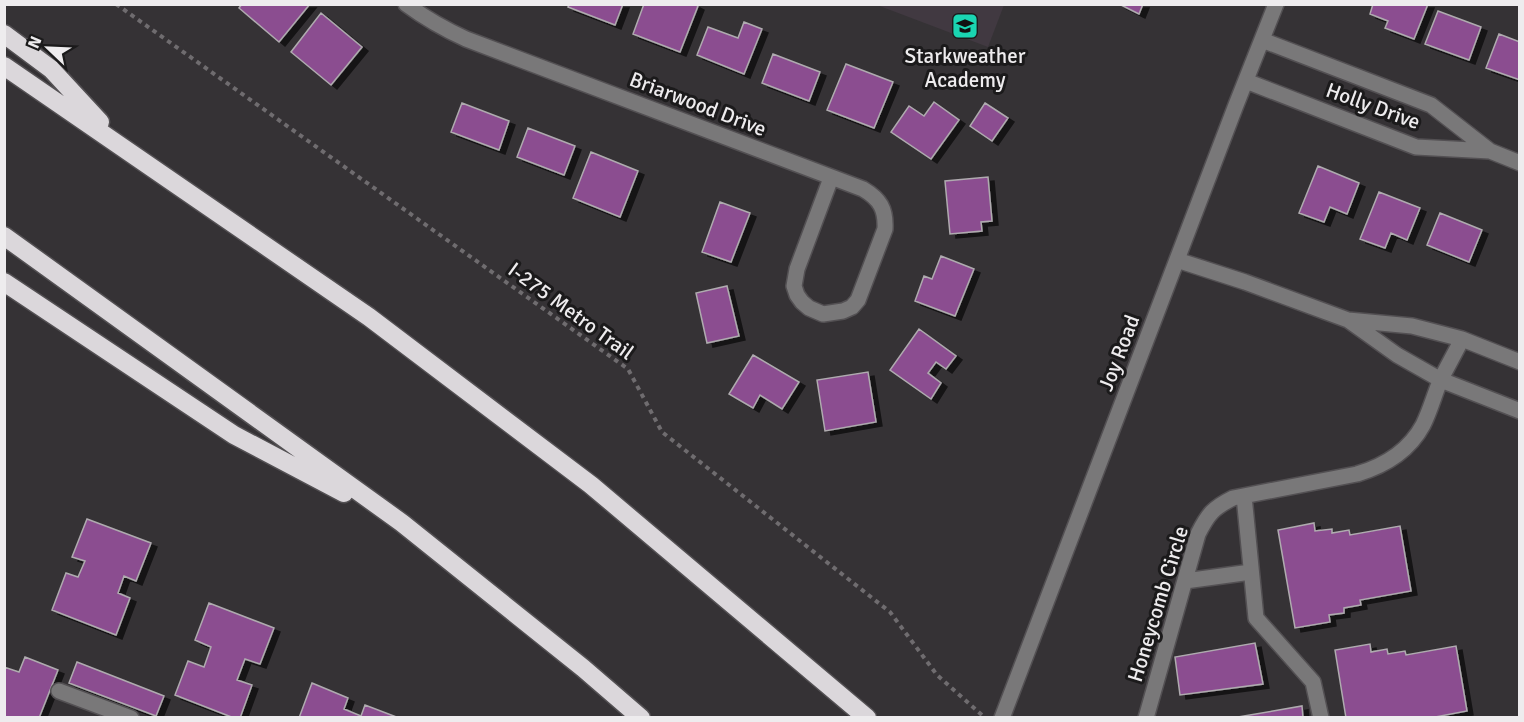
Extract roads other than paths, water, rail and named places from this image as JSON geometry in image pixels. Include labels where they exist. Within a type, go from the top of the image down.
[{"type":"highway","points":[[4,34],[51,69],[119,144]]},
{"type":"highway","points":[[4,66],[369,317],[591,485],[867,717]]},
{"type":"highway","points":[[4,236],[402,523],[641,717]]},
{"type":"highway","points":[[4,282],[234,435],[402,523]]},
{"type":"street","name":"Briarwood Drive","points":[[406,4],[442,28],[466,39],[863,189],[870,193],[878,199],[886,217],[885,229],[858,300],[852,307],[843,311],[823,314],[802,302],[794,286],[797,269],[831,178]]},
{"type":"street","name":"Joy Road","points":[[1002,717],[1276,4]]},
{"type":"street","name":"Holly Drive","points":[[1262,40],[1431,105],[1490,151],[1520,163]]},
{"type":"street","name":"Holly Drive","points":[[1246,81],[1416,147],[1490,151]]},
{"type":"street","points":[[1177,260],[1348,320],[1413,326],[1462,339],[1520,362]]},
{"type":"street","points":[[1348,320],[1397,355],[1441,380],[1520,411]]},
{"type":"street","name":"Honeycomb Circle","points":[[1146,717],[1198,534],[1207,516],[1219,505],[1233,498],[1357,474],[1387,463],[1418,433],[1462,339]]},
{"type":"street","points":[[1244,496],[1256,618],[1313,682],[1321,717]]},
{"type":"street","points":[[1185,581],[1251,572]]},
{"type":"street","points":[[59,692],[131,717]]},
{"type":"place","name":"Starkweather Academy","points":[[965,26]]}]
